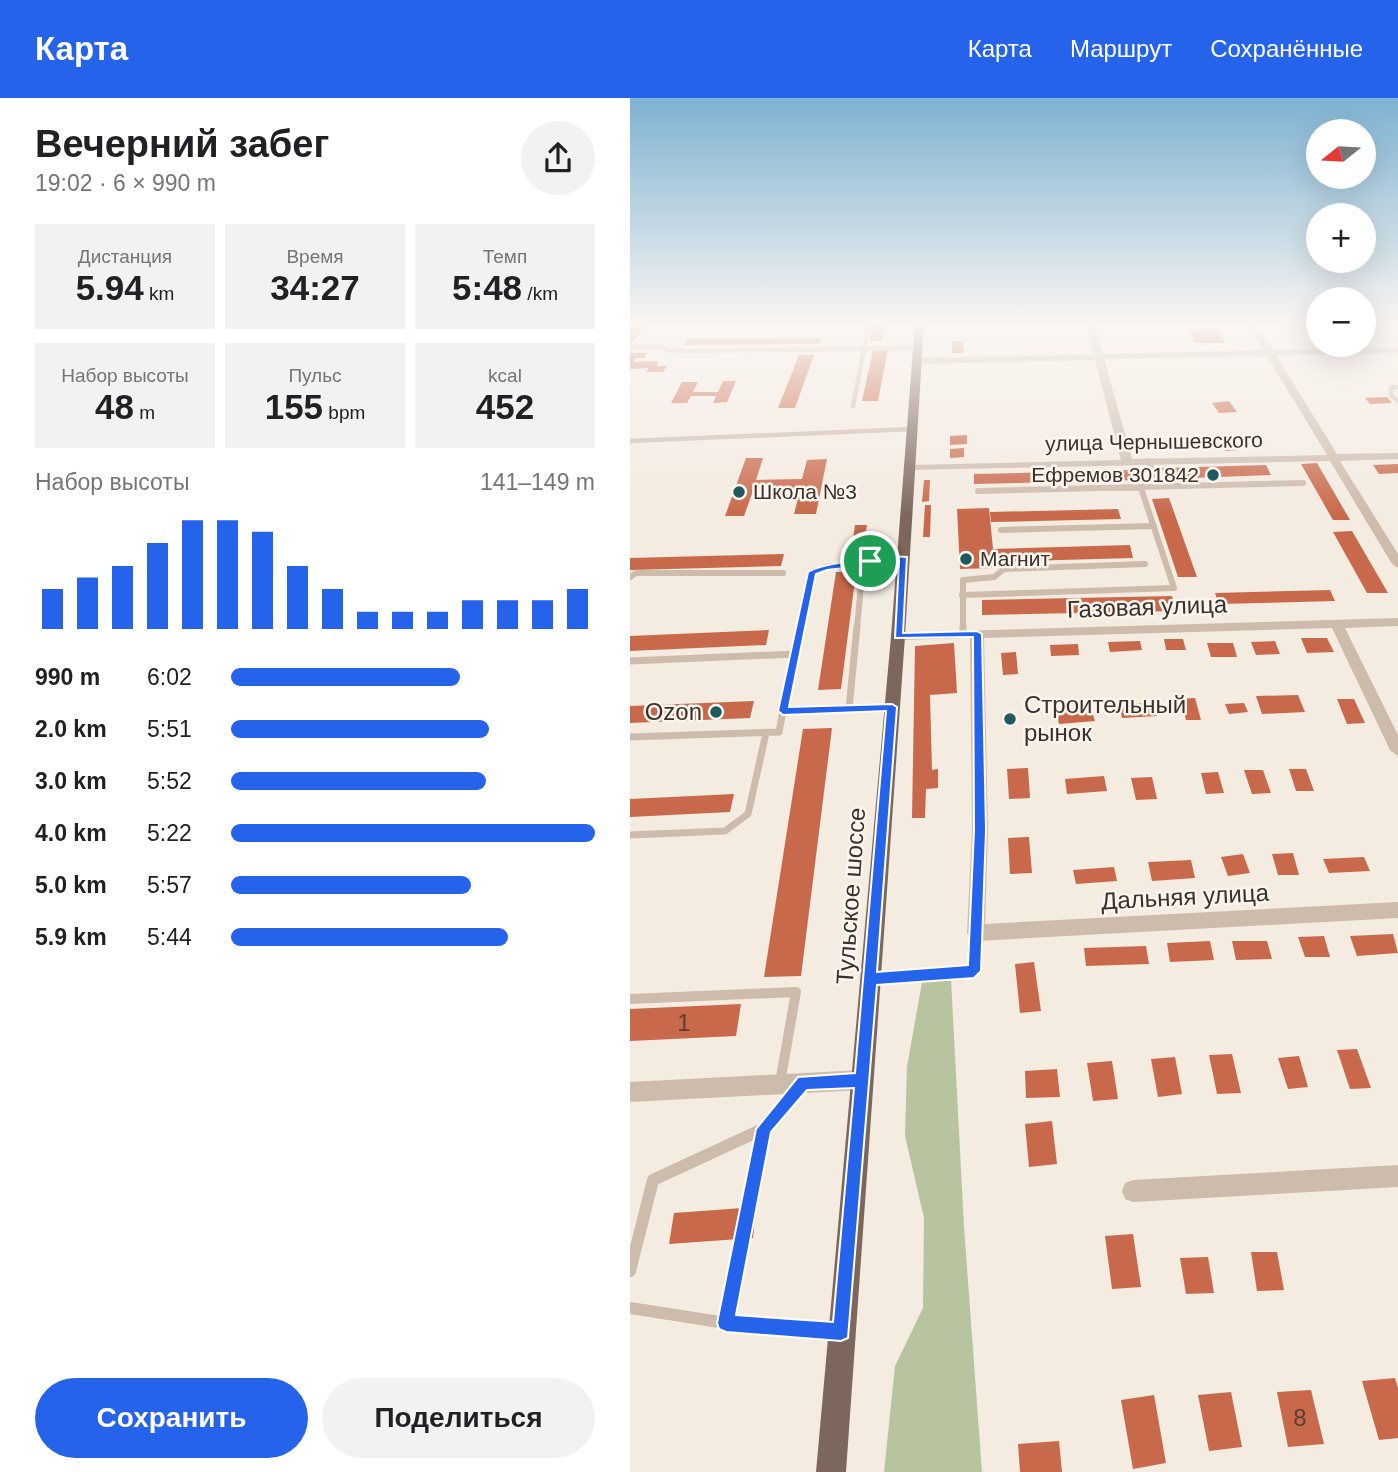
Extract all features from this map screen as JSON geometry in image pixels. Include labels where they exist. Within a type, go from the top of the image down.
[{"type":"main road","name":"Тульское шоссе","points":[[831,1472],[904,559],[915,387]]},
{"type":"street","points":[[1107,387],[1127,461]]},
{"type":"street","points":[[1291,387],[1398,564]]},
{"type":"street","name":"улица Чернышевского","points":[[911,468],[1398,456]]},
{"type":"street","name":"Газовая улица","points":[[898,636],[1398,622]]},
{"type":"street","points":[[1337,624],[1398,750]]},
{"type":"street","points":[[970,634],[980,830],[976,933]]},
{"type":"street","name":"Дальняя улица","points":[[976,933],[1398,909]]},
{"type":"street","points":[[630,1092],[862,1080]]},
{"type":"street","points":[[1133,1191],[1398,1176]]},
{"type":"lane","points":[[853,406],[857,387]]},
{"type":"lane","points":[[1397,387],[1391,388],[1391,395],[1398,401]]},
{"type":"lane","points":[[630,441],[912,429]]},
{"type":"lane","points":[[1149,461],[1156,487]]},
{"type":"lane","points":[[978,491],[1303,482]]},
{"type":"lane","points":[[962,594],[1174,588],[1141,488]]},
{"type":"lane","points":[[1000,530],[1154,526]]},
{"type":"lane","points":[[630,737],[779,732],[812,572],[826,567],[904,559]]},
{"type":"lane","points":[[970,634],[962,594],[963,580],[994,577],[1004,569],[1144,564]]},
{"type":"lane","points":[[849,709],[863,565]]},
{"type":"lane","points":[[630,577],[636,573],[783,573]]},
{"type":"lane","points":[[630,661],[795,654]]},
{"type":"lane","points":[[783,711],[892,707]]},
{"type":"lane","points":[[630,835],[725,831],[748,814],[766,733]]},
{"type":"lane","points":[[871,979],[974,971],[976,933]]},
{"type":"lane","points":[[630,999],[796,992],[780,1083]]},
{"type":"lane","points":[[630,1271],[653,1180],[764,1129],[803,1082]]},
{"type":"lane","points":[[726,1323],[764,1129]]},
{"type":"lane","points":[[630,1308],[726,1323],[841,1332]]},
{"type":"green space","points":[[951,979],[964,1227],[982,1472],[884,1472],[895,1366],[923,1308],[924,1218],[905,1136],[907,1067],[922,982]]},
{"type":"building","points":[[679,387],[695,387],[693,392],[718,392],[720,387],[733,387],[727,402],[713,403],[716,396],[691,396],[687,403],[671,403]]},
{"type":"building","points":[[786,387],[802,387],[795,408],[778,408]]},
{"type":"building","points":[[865,387],[881,387],[878,401],[862,401]]},
{"type":"building","points":[[1387,397],[1392,403],[1370,404],[1365,398]]},
{"type":"building","points":[[1229,401],[1237,412],[1219,413],[1212,403]]},
{"type":"building","points":[[967,435],[967,444],[950,445],[950,436]]},
{"type":"building","points":[[1220,441],[1233,441],[1238,450],[1225,451]]},
{"type":"building","points":[[964,448],[964,457],[950,458],[950,449]]},
{"type":"building","points":[[746,458],[763,458],[756,480],[802,479],[807,460],[827,459],[816,514],[794,514],[800,490],[753,491],[744,516],[725,516]]},
{"type":"building","points":[[1317,463],[1350,520],[1333,520],[1301,464]]},
{"type":"building","points":[[1398,464],[1398,473],[1379,474],[1373,465]]},
{"type":"building","points":[[1266,465],[1271,475],[1165,479],[1162,468]]},
{"type":"building","points":[[1134,470],[1137,480],[974,484],[974,474]]},
{"type":"building","points":[[924,480],[930,480],[929,501],[922,502]]},
{"type":"building","points":[[1169,498],[1197,577],[1178,577],[1152,499]]},
{"type":"building","points":[[925,505],[931,505],[930,537],[923,537]]},
{"type":"building","points":[[989,508],[993,549],[1130,545],[1133,558],[994,562],[994,568],[960,569],[957,509]]},
{"type":"building","points":[[1118,509],[1121,519],[991,522],[990,512]]},
{"type":"building","points":[[855,525],[867,525],[865,538],[853,539]]},
{"type":"building","points":[[1352,531],[1388,593],[1367,593],[1333,532]]},
{"type":"building","points":[[784,554],[781,566],[630,570],[630,558]]},
{"type":"building","points":[[836,572],[856,572],[841,689],[818,690]]},
{"type":"building","points":[[1330,590],[1335,601],[1219,604],[1215,593]]},
{"type":"building","points":[[1172,596],[1176,611],[982,615],[982,600]]},
{"type":"building","points":[[769,630],[766,645],[630,651],[630,636]]},
{"type":"building","points":[[1301,638],[1327,638],[1334,652],[1307,653]]},
{"type":"building","points":[[1164,639],[1183,639],[1186,650],[1166,650]]},
{"type":"building","points":[[1140,641],[1142,650],[1110,652],[1108,642]]},
{"type":"building","points":[[1275,641],[1280,654],[1256,655],[1251,642]]},
{"type":"building","points":[[954,643],[957,693],[930,695],[932,770],[938,769],[938,788],[926,789],[925,818],[912,818],[915,646]]},
{"type":"building","points":[[1207,643],[1233,643],[1237,657],[1211,657]]},
{"type":"building","points":[[1078,644],[1079,655],[1051,656],[1050,645]]},
{"type":"building","points":[[1016,652],[1018,674],[1003,675],[1001,653]]},
{"type":"building","points":[[1298,695],[1305,712],[1262,714],[1256,696]]},
{"type":"building","points":[[1195,698],[1201,720],[1186,720],[1181,699]]},
{"type":"building","points":[[1337,699],[1354,699],[1365,723],[1347,724]]},
{"type":"building","points":[[754,701],[750,718],[630,723],[630,706]]},
{"type":"building","points":[[1153,703],[1157,716],[1122,718],[1119,704]]},
{"type":"building","points":[[1244,703],[1248,712],[1229,714],[1225,704]]},
{"type":"building","points":[[1091,708],[1095,721],[1059,724],[1056,711]]},
{"type":"building","points":[[832,728],[801,976],[764,977],[803,729]]},
{"type":"building","points":[[1028,768],[1030,798],[1009,799],[1007,769]]},
{"type":"building","points":[[1289,769],[1306,769],[1314,791],[1296,791]]},
{"type":"building","points":[[1244,770],[1263,770],[1271,793],[1252,794]]},
{"type":"building","points":[[1218,772],[1224,793],[1206,794],[1201,773]]},
{"type":"building","points":[[1104,776],[1107,791],[1067,794],[1065,779]]},
{"type":"building","points":[[1152,777],[1157,799],[1136,800],[1131,778]]},
{"type":"building","points":[[734,794],[730,812],[630,817],[630,799]]},
{"type":"building","points":[[1029,837],[1032,873],[1010,874],[1008,838]]},
{"type":"building","points":[[1293,853],[1299,875],[1278,875],[1272,854]]},
{"type":"building","points":[[1243,854],[1250,873],[1228,876],[1221,857]]},
{"type":"building","points":[[1364,857],[1370,871],[1329,873],[1323,859]]},
{"type":"building","points":[[1191,860],[1195,878],[1152,881],[1148,862]]},
{"type":"building","points":[[1114,867],[1117,881],[1076,884],[1073,870]]},
{"type":"building","points":[[1393,934],[1398,953],[1357,956],[1350,936]]},
{"type":"building","points":[[1324,936],[1330,957],[1305,957],[1298,937]]},
{"type":"building","points":[[1210,941],[1214,960],[1170,962],[1167,943]]},
{"type":"building","points":[[1232,941],[1267,941],[1272,959],[1236,960]]},
{"type":"building","points":[[1146,946],[1149,964],[1086,966],[1084,948]]},
{"type":"building","points":[[1034,962],[1041,1011],[1020,1013],[1015,964]]},
{"type":"building","points":[[741,1004],[736,1036],[630,1041],[630,1009]]},
{"type":"building","points":[[1357,1049],[1371,1088],[1350,1089],[1337,1050]]},
{"type":"building","points":[[1232,1054],[1241,1093],[1217,1094],[1209,1055]]},
{"type":"building","points":[[1299,1056],[1308,1087],[1288,1089],[1278,1058]]},
{"type":"building","points":[[1175,1057],[1182,1094],[1158,1097],[1151,1059]]},
{"type":"building","points":[[1112,1061],[1118,1099],[1093,1101],[1087,1063]]},
{"type":"building","points":[[1057,1069],[1060,1097],[1026,1098],[1025,1071]]},
{"type":"building","points":[[1052,1121],[1057,1164],[1029,1167],[1025,1124]]},
{"type":"building","points":[[756,1207],[753,1238],[669,1244],[674,1213]]},
{"type":"building","points":[[1133,1234],[1141,1287],[1112,1289],[1105,1236]]},
{"type":"building","points":[[1251,1252],[1277,1252],[1284,1290],[1257,1291]]},
{"type":"building","points":[[1208,1257],[1214,1293],[1186,1294],[1180,1258]]},
{"type":"building","points":[[1395,1378],[1398,1388],[1398,1438],[1379,1440],[1362,1381]]},
{"type":"building","points":[[1311,1390],[1324,1444],[1288,1447],[1277,1392]]},
{"type":"building","points":[[1231,1392],[1242,1447],[1209,1451],[1198,1395]]},
{"type":"building","points":[[1154,1395],[1166,1463],[1133,1469],[1121,1400]]},
{"type":"building","points":[[1059,1441],[1062,1472],[1020,1472],[1018,1444]]},
{"type":"place","name":"Ефремов 301842","points":[[1213,475]]},
{"type":"place","name":"Школа №3","points":[[739,492]]},
{"type":"place","name":"Магнит","points":[[966,559]]},
{"type":"place","name":"Ozon","points":[[716,712]]},
{"type":"place","name":"Строительный рынок","points":[[1010,719]]},
{"type":"route","points":[[904,559],[898,636],[977,634],[980,830],[974,971],[871,979],[841,1332],[726,1323],[764,1129],[803,1082],[862,1080],[892,707],[783,711],[812,572],[826,567],[863,565],[870,561],[904,559]]}]
